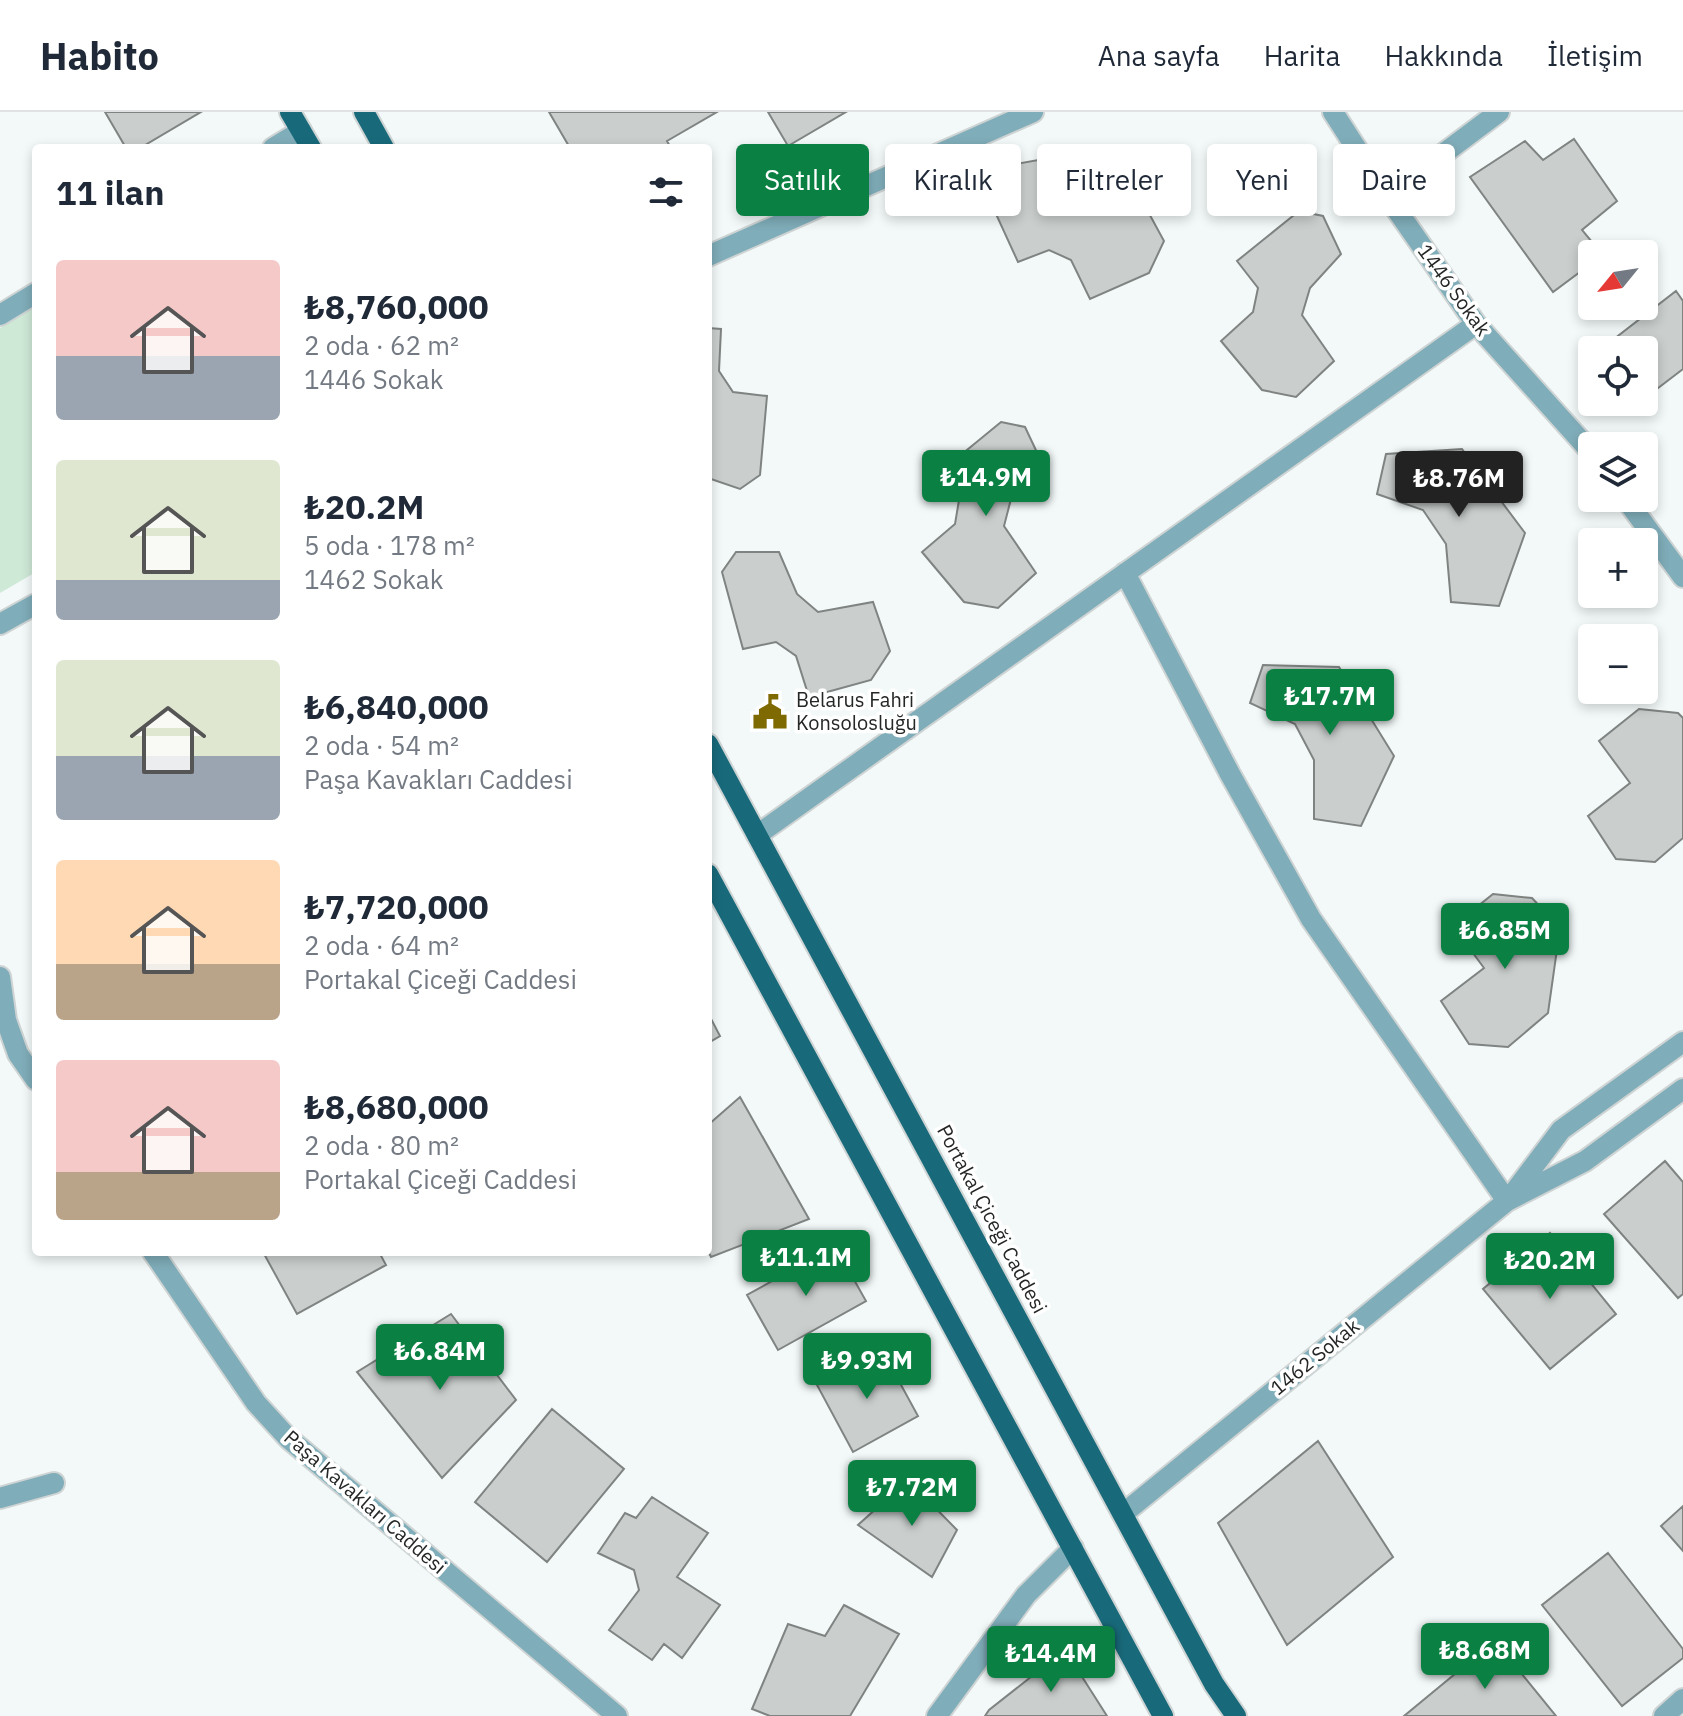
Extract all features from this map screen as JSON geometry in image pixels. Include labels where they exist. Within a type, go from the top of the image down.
[{"type":"main road","points":[[290,112],[306,139]]},
{"type":"main road","points":[[364,112],[382,144]]},
{"type":"main road","name":"Portakal Çiceği Caddesi","points":[[712,751],[1214,1684],[1236,1716]]},
{"type":"main road","points":[[712,881],[1163,1716]]},
{"type":"street","points":[[712,254],[1033,112]]},
{"type":"street","name":"1446 Sokak","points":[[1333,112],[1354,144]]},
{"type":"street","points":[[1455,145],[1499,112]]},
{"type":"street","name":"1446 Sokak","points":[[1401,216],[1476,324],[1578,437]]},
{"type":"street","points":[[0,315],[32,295]]},
{"type":"street","points":[[757,835],[1476,324]]},
{"type":"street","points":[[1635,512],[1683,577]]},
{"type":"street","points":[[1125,573],[1230,774],[1311,919],[1507,1201]]},
{"type":"street","points":[[0,624],[32,606]]},
{"type":"street","points":[[0,977],[6,1020],[18,1054],[32,1074]]},
{"type":"street","name":"1462 Sokak","points":[[1507,1201],[1561,1130],[1683,1042]]},
{"type":"street","name":"1462 Sokak","points":[[1124,1513],[1507,1201],[1585,1161],[1683,1089]]},
{"type":"street","name":"Paşa Kavakları Caddesi","points":[[156,1256],[256,1403],[288,1438],[617,1716]]},
{"type":"street","points":[[0,1498],[54,1483]]},
{"type":"street","points":[[937,1716],[1026,1595],[1073,1548]]},
{"type":"street","points":[[1664,1716],[1683,1699]]},
{"type":"green space","points":[[32,308],[32,574],[0,593],[0,328]]},
{"type":"building","points":[[105,112],[201,112],[147,144],[124,144]]},
{"type":"building","points":[[549,112],[717,112],[667,141],[669,144],[568,144]]},
{"type":"building","points":[[768,112],[846,112],[791,144],[787,144]]},
{"type":"building","points":[[1574,139],[1617,201],[1582,230],[1590,240],[1578,240],[1578,273],[1553,292],[1470,177],[1525,141],[1543,160]]},
{"type":"building","points":[[1037,160],[1037,216],[1150,216],[1164,241],[1149,273],[1090,299],[1071,260],[1049,250],[1018,262],[997,216],[1021,216],[1021,163]]},
{"type":"building","points":[[1293,216],[1323,216],[1341,254],[1310,288],[1302,315],[1334,361],[1296,397],[1262,390],[1221,341],[1253,312],[1258,288],[1237,261]]},
{"type":"building","points":[[1676,291],[1683,301],[1683,369],[1658,388],[1658,336],[1618,336],[1639,320],[1658,320],[1658,305]]},
{"type":"building","points":[[712,328],[721,329],[719,371],[733,392],[767,396],[760,475],[740,489],[712,479]]},
{"type":"building","points":[[1001,422],[1025,427],[1043,465],[1011,499],[1004,526],[1036,573],[998,608],[964,602],[922,552],[955,524],[959,500],[939,473]]},
{"type":"building","points":[[1462,449],[1525,533],[1499,606],[1451,602],[1446,544],[1423,510],[1377,494],[1386,454]]},
{"type":"building","points":[[736,552],[779,552],[797,594],[818,612],[873,602],[890,651],[871,680],[809,697],[796,656],[776,642],[743,649],[722,572]]},
{"type":"building","points":[[1263,665],[1339,667],[1394,756],[1361,826],[1314,819],[1314,760],[1295,724],[1250,703]]},
{"type":"building","points":[[1639,709],[1678,713],[1683,718],[1683,838],[1655,862],[1616,859],[1588,816],[1630,783],[1599,741]]},
{"type":"building","points":[[1493,894],[1532,898],[1560,928],[1548,1013],[1508,1047],[1469,1044],[1441,1001],[1484,968],[1453,926]]},
{"type":"building","points":[[712,1021],[720,1036],[712,1041]]},
{"type":"building","points":[[740,1097],[809,1219],[711,1257],[712,1122]]},
{"type":"building","points":[[1665,1161],[1683,1182],[1683,1294],[1678,1298],[1604,1214]]},
{"type":"building","points":[[1550,1233],[1616,1314],[1550,1369],[1483,1289]]},
{"type":"building","points":[[835,1246],[866,1301],[778,1350],[747,1295]]},
{"type":"building","points":[[265,1256],[381,1256],[386,1265],[297,1314]]},
{"type":"building","points":[[451,1314],[516,1400],[442,1478],[357,1372]]},
{"type":"building","points":[[882,1350],[918,1416],[853,1452],[817,1385]]},
{"type":"building","points":[[552,1409],[624,1469],[547,1562],[475,1502]]},
{"type":"building","points":[[1318,1441],[1393,1557],[1287,1645],[1218,1523]]},
{"type":"building","points":[[908,1480],[957,1530],[932,1577],[858,1525]]},
{"type":"building","points":[[652,1497],[708,1533],[677,1577],[720,1605],[682,1658],[664,1644],[652,1660],[609,1630],[639,1590],[634,1570],[598,1553],[625,1513],[636,1518]]},
{"type":"building","points":[[1683,1506],[1683,1551],[1661,1526]]},
{"type":"building","points":[[1608,1553],[1683,1649],[1683,1658],[1622,1706],[1542,1605]]},
{"type":"building","points":[[844,1605],[899,1634],[850,1716],[770,1716],[752,1709],[788,1624],[825,1636]]},
{"type":"building","points":[[1495,1641],[1556,1716],[1404,1716]]},
{"type":"building","points":[[1065,1650],[1107,1716],[985,1716],[989,1710]]},
{"type":"place","name":"Belarus Fahri Konsolosluğu","points":[[770,712]]}]
